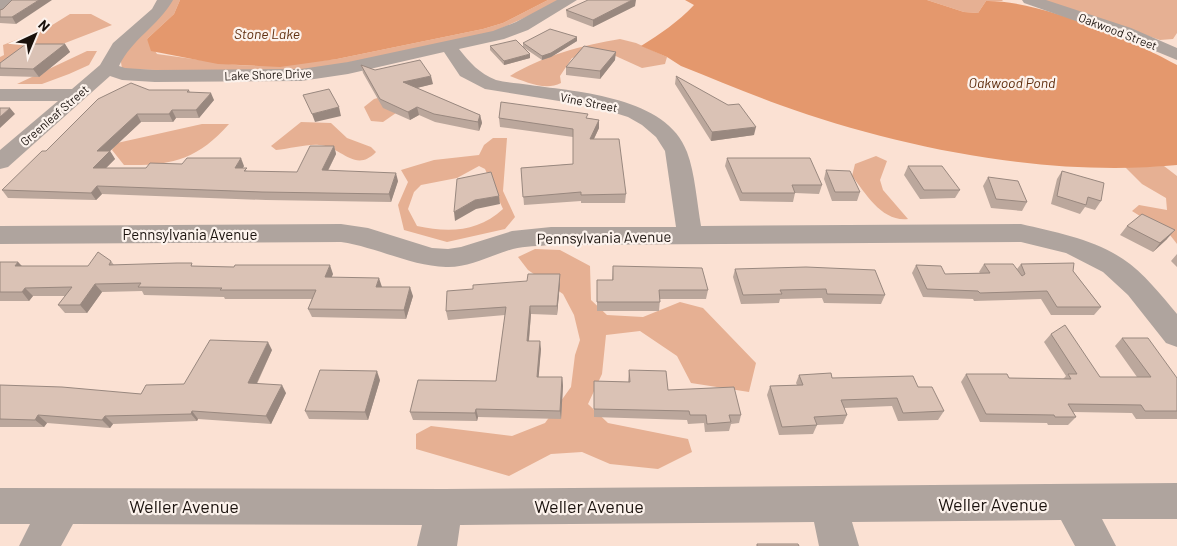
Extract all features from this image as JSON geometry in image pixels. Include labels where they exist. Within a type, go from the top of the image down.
[{"type":"street","points":[[108,68],[120,47],[158,12],[165,0]]},
{"type":"street","name":"Lake Shore Drive","points":[[108,68],[122,74],[155,76],[279,76],[348,68],[448,46],[522,26],[569,0]]},
{"type":"street","name":"Oakwood Street","points":[[1030,0],[1125,32],[1177,55]]},
{"type":"street","name":"Vine Street","points":[[448,46],[467,72],[492,85],[599,101],[627,110],[649,121],[664,133],[676,151],[690,235]]},
{"type":"street","name":"Greenleaf Street","points":[[2,158],[108,68]]},
{"type":"street","points":[[0,95],[75,95]]},
{"type":"street","name":"Pennsylvania Avenue","points":[[0,235],[341,233],[368,237],[432,257],[448,258],[463,256],[512,240],[551,236],[1021,233],[1063,242],[1094,255],[1123,273],[1177,334]]},
{"type":"street","name":"Weller Avenue","points":[[0,506],[444,507],[1177,501]]},
{"type":"street","points":[[1072,503],[1096,546]]},
{"type":"street","points":[[829,505],[839,546]]},
{"type":"street","points":[[39,546],[64,506]]},
{"type":"street","points":[[437,546],[444,507]]},
{"type":"shaded area","points":[[171,0],[180,0],[174,14],[147,39],[157,54],[236,65],[266,66],[337,59],[483,29],[503,23],[548,0],[564,0],[482,37],[288,74],[122,69],[120,55]]},
{"type":"shaded area","points":[[927,0],[1003,1],[986,1],[978,13],[964,12]]},
{"type":"shaded area","points":[[1042,0],[1177,0],[1177,33],[1173,39],[1160,40]]},
{"type":"shaded area","points":[[70,14],[91,14],[112,25],[0,68],[0,57],[4,55],[3,45],[49,27]]},
{"type":"shaded area","points":[[620,39],[636,43],[667,57],[665,64],[642,68],[609,53],[591,53],[572,58],[560,76],[561,83],[555,85],[536,85],[510,76],[535,63],[563,52]]},
{"type":"shaded area","points":[[87,51],[97,51],[89,65],[42,84],[17,84]]},
{"type":"shaded area","points":[[393,94],[406,106],[383,122],[371,121],[364,107],[374,99]]},
{"type":"shaded area","points":[[301,122],[331,123],[347,138],[371,147],[376,152],[368,158],[355,160],[327,146],[309,145],[276,150],[271,146]]},
{"type":"shaded area","points":[[202,124],[229,124],[206,146],[194,153],[169,162],[124,165],[112,150],[117,143]]},
{"type":"shaded area","points":[[493,138],[507,138],[503,191],[515,217],[505,229],[447,242],[404,230],[398,205],[408,182],[401,170],[434,160],[479,155],[484,145]],"holes":[[[479,166],[485,169],[503,209],[484,222],[463,229],[440,230],[417,226],[408,209],[414,192],[421,185],[457,178]]]},
{"type":"shaded area","points":[[876,156],[887,161],[880,180],[883,190],[908,219],[899,219],[883,211],[869,198],[852,176],[855,164]]},
{"type":"shaded area","points":[[1164,166],[1177,176],[1177,244],[1170,235],[1132,211],[1139,205],[1167,210],[1166,198],[1142,184],[1125,167]]},
{"type":"shaded area","points":[[535,249],[560,250],[590,266],[591,300],[607,315],[643,317],[680,302],[703,308],[756,363],[749,392],[691,383],[677,356],[640,331],[606,335],[602,374],[588,404],[608,423],[688,439],[692,452],[658,469],[610,464],[582,452],[551,454],[509,476],[416,449],[416,434],[431,426],[512,436],[545,423],[571,387],[575,355],[580,340],[574,315],[563,294],[528,270],[518,257]]},
{"type":"water","name":"Stone Lake","points":[[180,0],[548,0],[503,23],[483,29],[337,59],[280,67],[218,64],[151,51],[147,39],[174,14]]},
{"type":"water","name":"Oakwood Pond","points":[[685,0],[927,0],[964,12],[978,13],[986,1],[1007,2],[1032,7],[1084,23],[1135,44],[1177,65],[1177,165],[1128,168],[1027,163],[924,146],[826,120],[681,66],[667,57],[641,46],[682,17],[694,5]]},
{"type":"building","points":[[12,0],[39,0],[12,17],[0,17],[0,10]]},
{"type":"building","points":[[588,0],[632,0],[593,20],[566,10]]},
{"type":"building","points":[[550,29],[577,37],[551,53],[542,56],[523,43]]},
{"type":"building","points":[[516,40],[530,54],[504,61],[490,46]]},
{"type":"building","points":[[26,44],[65,44],[33,69],[0,68],[0,63]]},
{"type":"building","points":[[584,46],[616,52],[600,71],[566,67]]},
{"type":"building","points":[[420,60],[431,76],[403,82],[480,115],[478,122],[434,114],[417,107],[408,112],[380,99],[361,65],[375,70]]},
{"type":"building","points":[[676,76],[728,105],[739,104],[756,127],[712,132]]},
{"type":"building","points":[[131,83],[149,90],[189,90],[187,92],[211,93],[196,110],[172,110],[169,114],[137,114],[97,151],[110,151],[93,168],[146,168],[150,163],[182,164],[187,158],[241,158],[235,168],[247,168],[244,171],[297,172],[310,146],[334,146],[322,170],[396,173],[389,194],[97,186],[91,193],[2,190],[42,151],[46,151],[98,99]]},
{"type":"building","points":[[329,89],[339,107],[312,114],[303,95]]},
{"type":"building","points":[[501,102],[588,114],[586,118],[599,120],[590,139],[619,139],[626,194],[581,195],[581,192],[523,197],[521,168],[573,164],[573,129],[499,118]]},
{"type":"building","points":[[0,108],[10,108],[0,117]]},
{"type":"building","points":[[727,158],[810,158],[822,185],[792,185],[795,193],[742,193]]},
{"type":"building","points":[[908,166],[942,166],[960,190],[924,190]]},
{"type":"building","points":[[826,170],[850,171],[860,192],[835,192]]},
{"type":"building","points":[[1062,171],[1104,183],[1101,201],[1088,197],[1086,205],[1057,196]]},
{"type":"building","points":[[491,172],[499,196],[475,200],[454,212],[457,179]]},
{"type":"building","points":[[988,177],[1018,181],[1027,202],[996,199]]},
{"type":"building","points":[[1142,214],[1175,230],[1160,243],[1127,226]]},
{"type":"building","points":[[98,252],[111,261],[109,265],[192,263],[191,266],[234,267],[235,265],[330,265],[325,277],[379,278],[376,287],[410,287],[404,310],[308,309],[316,290],[220,290],[222,288],[138,287],[141,283],[95,284],[80,305],[58,305],[72,287],[25,288],[22,292],[0,292],[0,262],[18,262],[15,266],[88,266]]},
{"type":"building","points":[[1074,263],[1073,271],[1101,307],[1057,307],[1047,291],[980,293],[978,291],[927,289],[916,265],[941,266],[945,274],[990,273],[984,264],[1013,264],[1022,276],[1025,274],[1021,264]]},
{"type":"building","points":[[613,266],[702,268],[708,290],[659,290],[660,302],[597,302],[597,280],[613,280]]},
{"type":"building","points":[[806,267],[875,270],[885,295],[827,294],[826,289],[780,290],[782,294],[743,295],[735,269]]},
{"type":"building","points":[[528,274],[560,274],[557,306],[530,306],[527,341],[540,341],[537,377],[562,377],[560,411],[476,409],[475,413],[410,412],[418,380],[496,381],[506,307],[446,311],[447,291],[473,289],[473,285],[527,281]]},
{"type":"building","points":[[1065,325],[1100,377],[1151,377],[1122,338],[1148,338],[1177,378],[1177,411],[1145,411],[1141,405],[1068,404],[1076,417],[986,414],[966,374],[1007,374],[1009,378],[1071,379],[1068,374],[1077,374],[1051,334]]},
{"type":"building","points":[[210,340],[268,342],[248,383],[282,385],[266,416],[192,411],[191,414],[105,416],[102,420],[38,415],[35,420],[0,419],[0,385],[62,387],[141,394],[146,385],[184,384]]},
{"type":"building","points":[[320,370],[377,371],[365,412],[305,411]]},
{"type":"building","points":[[629,370],[666,371],[668,390],[734,387],[741,415],[729,415],[731,422],[707,424],[706,415],[690,415],[689,411],[594,409],[594,381],[630,382]]},
{"type":"building","points":[[831,373],[832,378],[913,376],[918,387],[932,387],[944,411],[903,413],[897,398],[841,400],[847,415],[814,417],[817,425],[782,427],[770,386],[803,385],[799,375]]},
{"type":"building","points":[[757,544],[798,544],[799,546],[757,546]]}]
